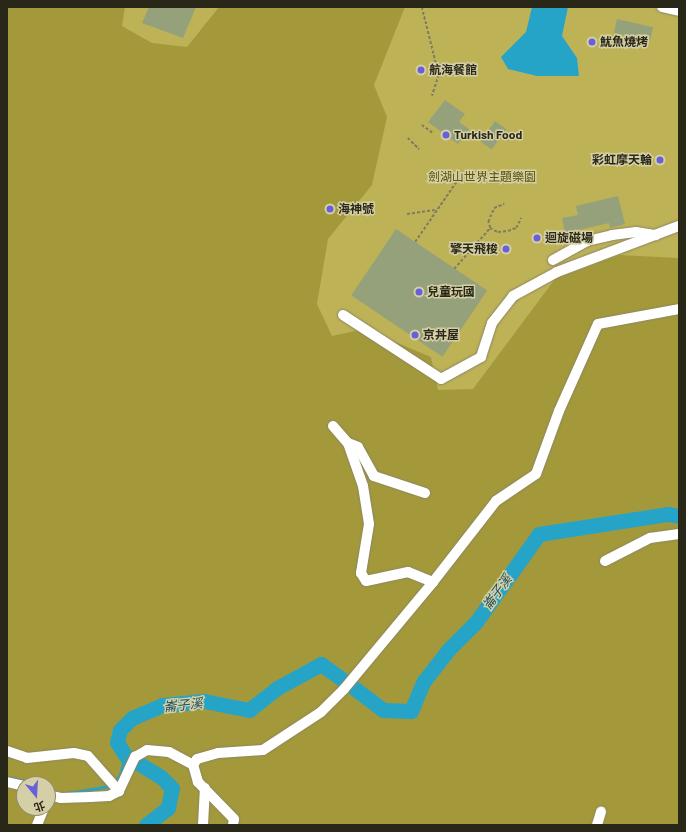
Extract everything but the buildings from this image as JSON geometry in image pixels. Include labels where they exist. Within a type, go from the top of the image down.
[{"type":"street","points":[[662,7],[679,11]]},
{"type":"street","points":[[343,315],[441,379],[481,357],[492,323],[513,296],[556,272],[679,226]]},
{"type":"street","points":[[553,260],[587,241],[612,235],[636,232],[656,235]]},
{"type":"street","points":[[193,765],[203,756],[218,753],[262,750],[321,712],[344,689],[433,582],[496,501],[536,474],[559,411],[598,324],[679,309]]},
{"type":"street","points":[[333,426],[348,443],[363,486],[369,524],[361,573],[366,581],[408,572],[433,582]]},
{"type":"street","points":[[348,443],[358,447],[374,476],[425,493]]},
{"type":"street","points":[[605,561],[650,538],[679,534]]},
{"type":"street","points":[[56,797],[61,798],[109,796],[119,791],[135,757],[147,750],[169,752],[193,765],[198,782],[234,819],[233,825]]},
{"type":"street","points":[[7,751],[28,758],[74,753],[88,756],[119,791]]},
{"type":"street","points":[[202,825],[205,788]]},
{"type":"street","points":[[597,825],[601,812]]},
{"type":"path","points":[[422,7],[440,75],[432,96]]},
{"type":"path","points":[[422,125],[433,133]]},
{"type":"path","points":[[408,138],[419,149]]},
{"type":"path","points":[[415,242],[435,210],[459,178]]},
{"type":"path","points":[[504,204],[492,212],[488,222],[490,228],[498,232],[508,231],[516,228],[521,218]]},
{"type":"path","points":[[407,214],[435,210]]},
{"type":"path","points":[[454,269],[490,228]]},
{"type":"green space","name":"劍湖山世界主題樂園","points":[[7,7],[679,7],[679,277],[426,572]]},
{"type":"shaded area","points":[[7,7],[125,7],[122,26],[152,43],[187,47],[219,7],[405,7],[374,85],[387,117],[372,185],[328,239],[317,304],[332,336],[364,329],[431,357],[438,390],[473,389],[555,279],[619,255],[679,258],[679,825],[7,825]]},
{"type":"water","points":[[532,7],[568,7],[562,36],[577,58],[579,76],[537,76],[508,69],[501,57],[526,32]]},
{"type":"waterway","name":"崙子溪","points":[[354,688],[383,710],[411,711],[424,681],[449,649],[476,622],[539,534],[668,514],[679,516]]},
{"type":"waterway","name":"崙子溪","points":[[146,825],[168,808],[172,788],[161,777],[125,755],[117,742],[120,730],[132,718],[163,705],[204,701],[249,710],[277,688],[321,664],[343,680]]},
{"type":"waterway","points":[[114,782],[120,775],[125,755]]},
{"type":"waterway","points":[[7,777],[16,779]]},
{"type":"waterway","points":[[61,794],[111,786]]},
{"type":"place","name":"魷魚燒烤","points":[[592,42]]},
{"type":"place","name":"航海餐館","points":[[421,70]]},
{"type":"place","name":"Turkish Food","points":[[446,135]]},
{"type":"place","name":"彩虹摩天輪","points":[[660,160]]},
{"type":"place","name":"海神號","points":[[330,209]]},
{"type":"place","name":"迴旋磁場","points":[[537,238]]},
{"type":"place","name":"擎天飛梭","points":[[506,249]]},
{"type":"place","name":"兒童玩國","points":[[419,292]]},
{"type":"place","name":"京丼屋","points":[[415,335]]}]
